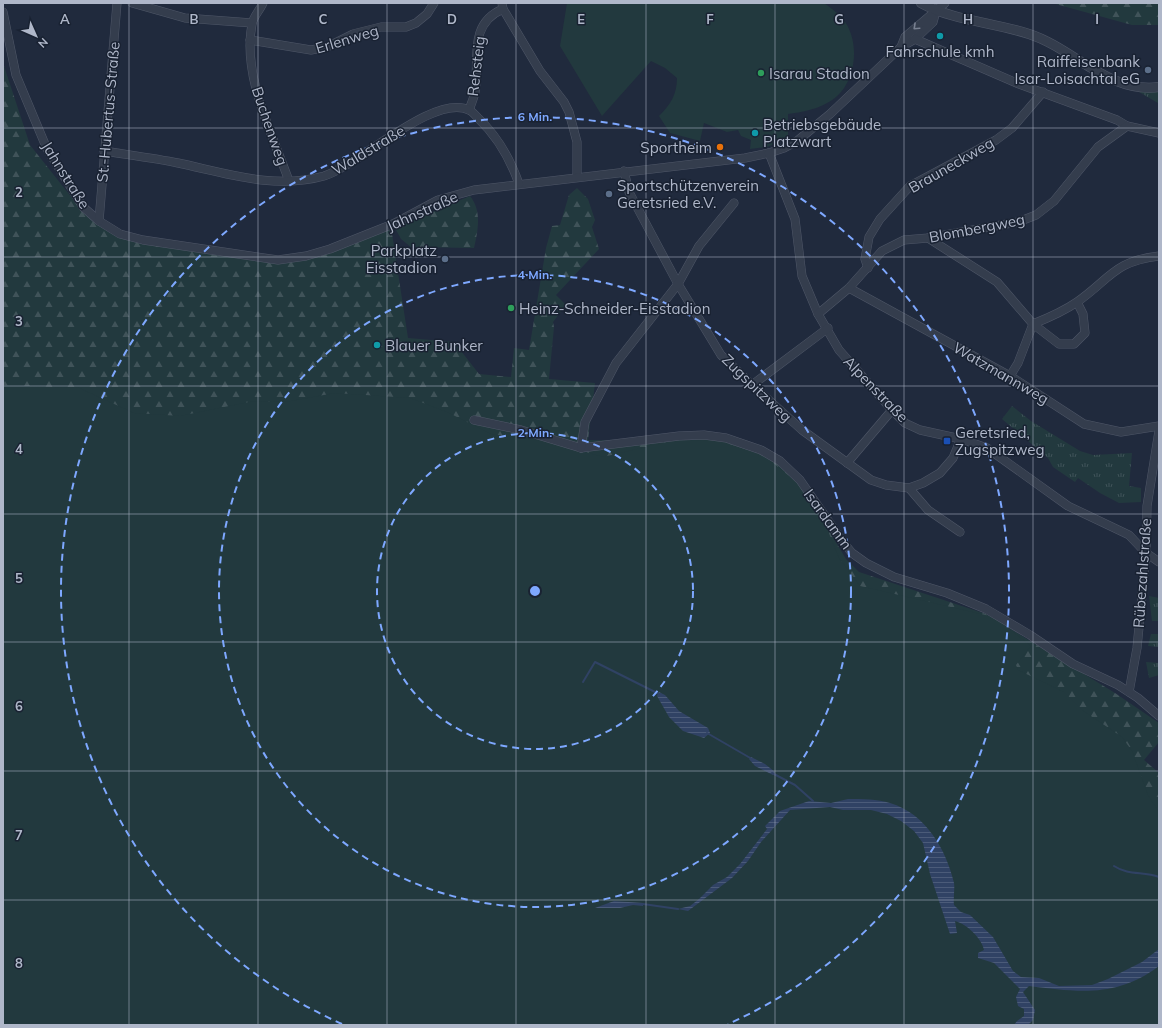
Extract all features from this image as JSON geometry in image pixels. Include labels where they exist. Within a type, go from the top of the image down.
[{"type":"street","name":"St.-Hubertus-Straße","points":[[99,221],[117,3]]},
{"type":"street","points":[[132,3],[185,18],[252,23]]},
{"type":"street","name":"Buchenweg","points":[[263,3],[252,23],[250,40],[258,98],[289,181]]},
{"type":"street","name":"Erlenweg","points":[[250,40],[311,50],[327,47],[353,34],[381,28],[406,27],[416,23],[427,14],[434,3]]},
{"type":"street","points":[[921,3],[936,11],[1029,34],[1054,45],[1107,77],[1142,87],[1159,87]]},
{"type":"street","name":"Jahnstraße","points":[[901,48],[904,37],[925,18],[945,3]]},
{"type":"street","points":[[502,6],[540,71],[564,102],[569,112],[577,142],[577,176]]},
{"type":"street","name":"Rehsteig","points":[[469,110],[475,91],[478,34],[492,14],[502,6]]},
{"type":"street","name":"Jahnstraße","points":[[3,12],[16,75],[47,149],[83,207],[99,221],[120,234],[143,240],[278,260],[306,256],[330,249],[393,224],[438,200],[459,193],[486,187],[745,158],[784,148],[811,129],[901,48],[915,39],[933,22],[936,11]]},
{"type":"street","points":[[915,39],[1019,84],[1117,120],[1127,126],[1159,133]]},
{"type":"street","name":"Brauneckweg","points":[[868,268],[865,259],[869,237],[880,219],[910,186],[996,140],[1012,128],[1043,92]]},
{"type":"street","name":"Waldstraße","points":[[104,151],[156,158],[266,182],[289,181],[324,176],[344,168],[395,134],[433,113],[450,108],[469,110]]},
{"type":"street","points":[[469,110],[489,129],[504,150],[520,184]]},
{"type":"street","name":"Blombergweg","points":[[818,314],[849,288],[882,251],[904,240],[928,238],[1018,222],[1036,215],[1054,201],[1098,147],[1127,126]]},
{"type":"street","name":"Alpenstraße","points":[[769,153],[795,219],[802,276],[818,314],[828,328],[839,350],[892,410],[905,423],[920,430],[961,439],[987,448],[1068,506],[1129,535],[1146,553],[1159,562]]},
{"type":"street","name":"Zugspitzweg","points":[[624,171],[627,189],[678,284],[722,355],[752,385],[802,430],[871,480],[886,485],[909,488],[923,483],[940,473],[953,458],[961,439]]},
{"type":"street","points":[[582,448],[585,422],[616,363],[678,284],[699,246],[734,202]]},
{"type":"street","points":[[928,238],[997,282],[1033,324],[1059,344],[1074,344],[1085,333],[1083,314],[1078,302]]},
{"type":"street","points":[[1010,376],[1018,363],[1033,324],[1078,302],[1114,271],[1128,262],[1142,258],[1159,256]]},
{"type":"street","name":"Watzmannweg","points":[[849,288],[1010,376],[1084,424],[1121,432],[1159,426]]},
{"type":"street","points":[[752,385],[828,328]]},
{"type":"street","points":[[847,462],[892,410]]},
{"type":"street","name":"Isardamm","points":[[474,420],[520,430],[582,448],[679,436],[704,435],[726,438],[761,450],[780,462],[800,480],[843,542],[852,553],[866,563],[894,578],[947,593],[986,609],[1030,635],[1073,664],[1129,692],[1159,716]]},
{"type":"street","name":"Rübezahlstraße","points":[[1129,692],[1137,648],[1146,553],[1147,506],[1159,431]]},
{"type":"street","points":[[909,488],[928,510],[960,532]]},
{"type":"green space","name":"Isarau Stadion","points":[[567,3],[824,3],[843,19],[848,27],[854,46],[853,66],[846,84],[836,97],[816,108],[788,114],[788,138],[767,147],[750,149],[751,140],[741,136],[738,130],[727,132],[704,123],[700,141],[670,133],[659,116],[674,95],[677,78],[665,68],[651,61],[602,116],[560,46]]},
{"type":"green space","points":[[1052,3],[1159,3],[1159,25],[1132,25]]},
{"type":"green space","points":[[3,63],[30,145],[80,208],[119,236],[278,263],[391,227],[408,338],[454,342],[479,374],[511,377],[514,348],[529,350],[546,248],[552,226],[560,225],[569,195],[577,188],[588,199],[595,220],[592,227],[599,249],[556,295],[566,305],[553,322],[554,327],[549,379],[595,383],[588,440],[668,441],[704,437],[725,440],[779,463],[799,481],[846,559],[859,572],[986,614],[1115,693],[1159,723],[1159,742],[1144,760],[1159,773],[1159,934],[3,996]]},
{"type":"green space","points":[[1159,91],[1158,103],[1139,92]]},
{"type":"green space","points":[[470,196],[474,202],[478,214],[478,228],[474,248],[411,247],[401,239],[395,228]]},
{"type":"green space","points":[[3,385],[79,388],[134,413],[180,416],[249,402],[291,401],[335,393],[410,398],[447,412],[491,434],[551,442],[603,457],[671,441],[717,440],[763,455],[798,483],[826,526],[839,558],[860,586],[994,617],[1031,646],[1016,665],[1018,670],[1064,692],[1082,710],[1122,737],[1132,751],[1148,795],[1159,812],[1159,1025],[3,1025]]},
{"type":"green space","points":[[1012,406],[1031,421],[1080,451],[1093,455],[1132,453],[1129,486],[1141,488],[1141,502],[1119,503],[1100,493],[1078,478],[1075,482],[1053,467],[1048,458],[1002,419]]},
{"type":"green space","points":[[1149,596],[1159,598],[1159,621],[1152,621]]},
{"type":"green space","points":[[1151,634],[1159,634],[1159,647],[1148,646]]},
{"type":"green space","points":[[1146,662],[1159,663],[1159,675],[1149,678]]},
{"type":"water","points":[[659,692],[665,695],[679,711],[708,728],[710,733],[704,738],[683,731],[669,717],[657,696]]},
{"type":"water","points":[[751,757],[765,764],[775,772],[773,775],[755,766],[749,759]]},
{"type":"water","points":[[848,799],[875,800],[890,803],[903,808],[924,824],[940,846],[946,858],[954,883],[954,905],[961,912],[970,915],[993,937],[1013,971],[1021,977],[1039,978],[1059,986],[1092,985],[1108,979],[1142,962],[1159,949],[1159,966],[1143,976],[1112,988],[1081,991],[1029,986],[1023,992],[1035,1010],[1033,1020],[1028,1025],[1014,1025],[1024,1016],[1024,1009],[1018,1006],[1016,997],[1020,989],[994,963],[978,958],[978,953],[984,950],[983,946],[977,937],[964,925],[955,921],[957,933],[950,934],[930,874],[923,843],[914,831],[901,821],[887,814],[871,810],[843,810],[830,807],[790,810],[761,842],[748,861],[732,878],[688,911],[678,909],[690,906],[713,885],[727,877],[740,864],[767,829],[765,826],[780,811],[809,801],[831,803]]},
{"type":"water","points":[[614,901],[643,903],[643,906],[633,905],[620,908],[595,908]]},
{"type":"waterway","points":[[583,682],[595,662],[659,694]]},
{"type":"waterway","points":[[707,733],[752,759]]},
{"type":"waterway","points":[[772,773],[795,785],[813,801]]},
{"type":"waterway","points":[[1114,866],[1125,871],[1159,877]]},
{"type":"waterway","points":[[643,904],[678,909]]},
{"type":"place","name":"Fahrschule kmh","points":[[940,36]]},
{"type":"place","name":"Raiffeisenbank Isar-Loisachtal eG","points":[[1148,70]]},
{"type":"place","name":"Isarau Stadion","points":[[761,73]]},
{"type":"place","name":"Betriebsgebäude Platzwart","points":[[755,133]]},
{"type":"place","name":"Sportheim","points":[[720,147]]},
{"type":"place","name":"Sportschützenverein Geretsried e.V.","points":[[609,194]]},
{"type":"place","name":"Parkplatz Eisstadion","points":[[445,259]]},
{"type":"place","name":"Heinz-Schneider-Eisstadion","points":[[511,308]]},
{"type":"place","name":"Blauer Bunker","points":[[377,345]]},
{"type":"place","name":"Geretsried, Zugspitzweg","points":[[947,441]]}]
